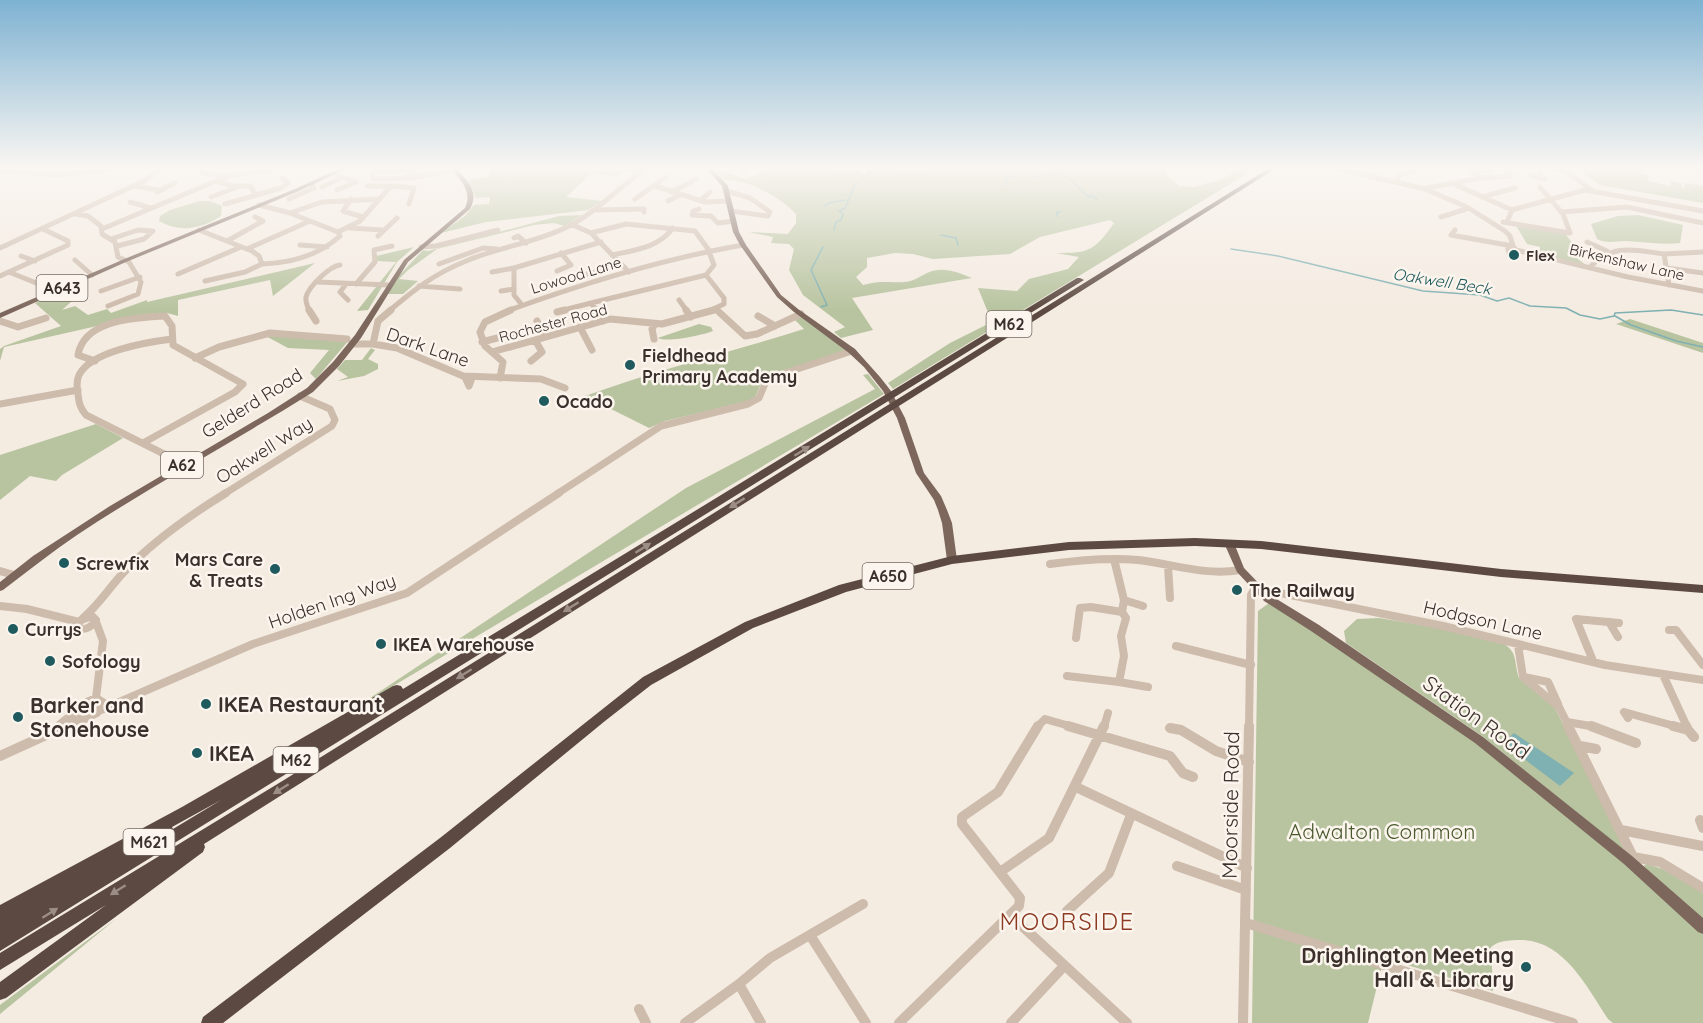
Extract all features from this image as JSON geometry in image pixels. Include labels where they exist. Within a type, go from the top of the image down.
[{"type":"highway","name":"M62","points":[[0,944],[299,758],[1187,215]]},
{"type":"highway","name":"M62","points":[[0,962],[257,804],[1199,215]]},
{"type":"highway","name":"A650","points":[[210,1023],[445,843],[647,681],[749,625],[843,588],[952,560],[1069,546],[1229,543],[1502,573],[1703,589]]},
{"type":"highway","name":"M62","points":[[0,913],[187,813],[532,611],[593,579]]},
{"type":"highway","name":"M621","points":[[0,926],[299,758]]},
{"type":"highway","name":"M621","points":[[0,993],[257,804]]},
{"type":"main road","name":"A643","points":[[0,316],[236,215]]},
{"type":"main road","name":"Gelderd Road","points":[[0,587],[79,530],[184,464],[300,396],[327,374],[345,339],[406,261],[461,215]]},
{"type":"main road","points":[[732,215],[736,232],[743,245],[779,296],[801,314],[834,334],[883,385],[903,418],[919,469],[943,510],[948,527],[952,560]]},
{"type":"main road","name":"Station Road","points":[[1229,543],[1240,570],[1255,588],[1471,734],[1631,859],[1703,927]]},
{"type":"street","points":[[0,248],[73,215]]},
{"type":"street","points":[[80,215],[88,216],[101,226],[102,232],[117,246],[118,257],[129,262],[140,277],[141,291],[138,294],[108,303]]},
{"type":"street","points":[[102,232],[137,215]]},
{"type":"street","points":[[294,215],[338,232],[350,228],[365,215]]},
{"type":"street","points":[[355,215],[363,217]]},
{"type":"street","points":[[373,344],[378,321],[419,286],[451,266],[526,243],[571,224],[586,215]]},
{"type":"street","points":[[692,215],[695,217],[711,216],[718,223],[734,221]]},
{"type":"street","points":[[1441,217],[1449,215]]},
{"type":"street","points":[[1480,215],[1510,236],[1510,257]]},
{"type":"street","points":[[1507,222],[1510,215]]},
{"type":"street","points":[[1490,221],[1569,233],[1569,225],[1563,215]]},
{"type":"street","points":[[1666,215],[1703,222]]},
{"type":"street","points":[[227,241],[263,221],[255,217]]},
{"type":"street","points":[[378,236],[397,218]]},
{"type":"street","points":[[178,274],[310,221]]},
{"type":"street","points":[[571,224],[591,232],[629,272]]},
{"type":"street","points":[[557,312],[706,275],[715,264],[695,231],[626,224],[591,232]]},
{"type":"street","points":[[350,228],[383,230]]},
{"type":"street","points":[[612,255],[659,244],[673,228]]},
{"type":"street","points":[[0,276],[64,247],[69,242],[43,229]]},
{"type":"street","points":[[111,239],[138,230],[153,231],[144,239],[117,246]]},
{"type":"street","points":[[199,230],[259,256],[262,264]]},
{"type":"street","points":[[421,247],[436,246],[498,230]]},
{"type":"street","name":"Birkenshaw Lane","points":[[1455,230],[1450,234],[1703,291]]},
{"type":"street","points":[[205,281],[245,272],[262,264],[283,263],[311,256],[339,237],[338,232]]},
{"type":"street","points":[[514,238],[518,236],[526,243]]},
{"type":"street","points":[[492,272],[514,268],[601,242]]},
{"type":"street","points":[[1587,242],[1607,251],[1629,250],[1664,255],[1703,252]]},
{"type":"street","points":[[300,245],[327,247]]},
{"type":"street","name":"Lowood Lane","points":[[482,342],[480,332],[485,322],[522,304],[578,285],[709,251],[743,245]]},
{"type":"street","points":[[356,284],[375,262],[373,248],[392,246]]},
{"type":"street","points":[[439,264],[483,248],[498,250]]},
{"type":"street","points":[[1590,267],[1607,251]]},
{"type":"street","points":[[557,271],[571,265],[561,253]]},
{"type":"street","points":[[1664,255],[1669,285]]},
{"type":"street","points":[[21,256],[35,261]]},
{"type":"street","points":[[75,260],[92,275]]},
{"type":"street","points":[[316,321],[304,299],[308,291],[333,266],[340,265]]},
{"type":"street","points":[[587,274],[593,269],[622,266]]},
{"type":"street","points":[[514,268],[514,289],[516,297],[522,304]]},
{"type":"street","points":[[1667,268],[1703,273]]},
{"type":"street","points":[[9,272],[56,291]]},
{"type":"street","name":"Rochester Road","points":[[492,352],[603,321],[620,319],[655,324],[717,309],[724,304],[724,298],[706,275]]},
{"type":"street","points":[[101,291],[140,277]]},
{"type":"street","points":[[318,282],[389,285]]},
{"type":"street","points":[[346,284],[340,292],[348,300]]},
{"type":"street","points":[[419,286],[460,289]]},
{"type":"street","points":[[501,291],[514,289]]},
{"type":"street","points":[[679,300],[691,316]]},
{"type":"street","points":[[591,303],[603,321]]},
{"type":"street","points":[[720,312],[745,336],[801,314]]},
{"type":"street","points":[[94,361],[80,356],[78,352],[81,340],[99,329],[165,316],[172,326],[173,345],[239,381],[243,386],[236,392],[143,442]]},
{"type":"street","points":[[758,316],[775,326]]},
{"type":"street","points":[[0,321],[10,328],[16,328],[46,318]]},
{"type":"street","points":[[537,321],[545,337]]},
{"type":"street","points":[[654,339],[652,329],[655,324]]},
{"type":"street","points":[[579,327],[592,350]]},
{"type":"street","name":"Dark Lane","points":[[195,358],[219,347],[270,333],[345,339],[397,348],[468,377],[541,379],[557,388],[565,388]]},
{"type":"street","points":[[500,378],[503,363],[482,342],[505,333],[516,333]]},
{"type":"street","points":[[172,339],[156,340],[113,352],[94,361],[81,372],[77,379],[78,390],[80,409],[86,415],[184,464]]},
{"type":"street","points":[[531,361],[542,352],[535,340]]},
{"type":"street","name":"Holden Ing Way","points":[[76,717],[78,707],[97,703],[119,704],[253,644],[407,593],[661,426],[748,404],[759,398],[767,379],[852,351]]},
{"type":"street","points":[[0,404],[78,390]]},
{"type":"street","name":"Oakwell Way","points":[[80,624],[123,572],[190,515],[332,426],[335,420],[330,409],[300,396]]},
{"type":"street","points":[[1050,564],[1083,559],[1114,559],[1202,572],[1225,573],[1240,570]]},
{"type":"street","points":[[1114,559],[1124,600],[1122,612],[1126,618],[1120,636],[1124,656],[1119,682]]},
{"type":"street","points":[[1168,566],[1170,598]]},
{"type":"street","points":[[0,571],[14,575]]},
{"type":"street","name":"Hodgson Lane","points":[[1255,588],[1444,627],[1664,677],[1701,683]]},
{"type":"street","name":"Moorside Road","points":[[1243,1023],[1251,595],[1255,588]]},
{"type":"street","points":[[1124,600],[1143,606]]},
{"type":"street","points":[[1076,638],[1077,605],[1097,606],[1109,612],[1122,612]]},
{"type":"street","points":[[0,606],[27,609],[63,619],[67,625],[95,619],[103,641],[97,703]]},
{"type":"street","name":"Oakwell Way","points":[[95,619],[96,607]]},
{"type":"street","points":[[1593,661],[1572,619],[1619,623]]},
{"type":"street","points":[[1609,622],[1618,637]]},
{"type":"street","points":[[80,624],[100,633]]},
{"type":"street","points":[[1675,630],[1703,665]]},
{"type":"street","points":[[1518,645],[1523,677],[1559,707],[1620,830],[1631,859],[1660,862],[1703,888]]},
{"type":"street","points":[[1176,646],[1251,665]]},
{"type":"street","points":[[1067,676],[1148,687]]},
{"type":"street","points":[[1628,718],[1624,712],[1691,734],[1664,677]]},
{"type":"street","name":"Holden Ing Way","points":[[4,749],[76,717],[93,716],[97,703]]},
{"type":"street","points":[[1000,872],[1049,838],[1101,736],[1108,713]]},
{"type":"street","name":"Holden Ing Way","points":[[0,756],[76,717]]},
{"type":"street","points":[[899,1023],[1019,906],[1020,898],[962,824],[962,817],[998,792],[1040,722],[1045,720],[1170,756],[1178,763],[1183,773],[1193,777]]},
{"type":"street","points":[[1567,722],[1593,726],[1636,743]]},
{"type":"street","points":[[1170,728],[1181,730],[1216,751],[1249,762]]},
{"type":"street","name":"Holden Ing Way","points":[[4,749],[26,744]]},
{"type":"street","points":[[1580,746],[1596,749]]},
{"type":"street","points":[[1076,787],[1247,868]]},
{"type":"street","points":[[1067,911],[1109,873],[1131,815]]},
{"type":"street","points":[[1620,830],[1703,846]]},
{"type":"street","points":[[1177,866],[1246,890]]},
{"type":"street","points":[[685,1023],[740,984],[770,958],[863,904]]},
{"type":"street","points":[[1010,915],[1127,1023]]},
{"type":"street","points":[[1246,923],[1573,1023]]},
{"type":"street","points":[[810,935],[866,1023]]},
{"type":"street","points":[[1011,1023],[1064,966]]},
{"type":"street","points":[[740,984],[761,1023]]},
{"type":"street","points":[[639,1009],[646,1023]]},
{"type":"green space","points":[[221,215],[206,224],[190,228],[167,225],[159,221],[160,216]]},
{"type":"green space","points":[[548,215],[486,222],[441,233],[465,216]]},
{"type":"green space","points":[[582,215],[564,226],[554,223],[534,225],[437,249],[399,279],[418,281],[403,294],[388,294],[395,280],[423,250],[428,251],[559,216]]},
{"type":"green space","points":[[796,215],[1180,215],[893,389],[888,383],[950,343],[992,322],[978,288],[1017,291],[1029,279],[1068,269],[1079,257],[1056,253],[1084,251],[1096,245],[1114,223],[1110,220],[1040,237],[1010,254],[933,259],[913,254],[895,253],[867,258],[867,267],[856,277],[863,285],[908,281],[938,270],[955,272],[972,278],[852,298],[873,330],[841,338],[834,332],[845,327],[803,295],[789,270],[794,249],[789,244],[771,243],[773,237],[749,232],[788,234],[796,223]]},
{"type":"green space","points":[[1638,215],[1683,225],[1680,243],[1604,241],[1597,239],[1591,224],[1618,216]]},
{"type":"green space","points":[[1515,224],[1564,232],[1573,244],[1585,249],[1574,256],[1587,266],[1540,255],[1540,247],[1527,244]]},
{"type":"green space","points":[[414,247],[397,262],[368,310],[357,311],[396,262],[377,261],[376,256]]},
{"type":"green space","points":[[315,263],[273,296],[270,280],[178,300],[178,316],[155,313],[4,347],[0,361],[0,349],[4,346],[61,326],[35,303],[75,284],[85,289],[66,295],[72,301],[62,310],[75,306],[88,315],[107,309],[111,313],[147,300],[147,302]]},
{"type":"green space","points":[[801,316],[849,351],[764,376],[755,398],[746,402],[665,421],[649,428],[585,396],[804,329],[794,319]]},
{"type":"green space","points":[[1630,319],[1703,343],[1703,353],[1616,324]]},
{"type":"green space","points":[[699,324],[711,327],[713,331],[677,339],[658,338]]},
{"type":"green space","points":[[262,334],[349,340],[316,379],[310,373],[329,350],[288,348]]},
{"type":"green space","points":[[371,348],[375,350],[368,359],[378,364],[378,369],[364,376],[337,381],[348,377],[337,369],[345,360],[362,360]]},
{"type":"green space","points":[[868,374],[884,394],[346,714],[686,488],[875,389],[863,375]]},
{"type":"green space","points":[[96,424],[123,438],[62,475],[56,481],[30,476],[0,500],[0,455]]},
{"type":"green space","name":"Adwalton Common","points":[[1269,603],[1327,639],[1486,750],[1648,883],[1703,934],[1703,1023],[1613,1023],[1572,966],[1560,955],[1533,941],[1517,940],[1501,942],[1491,947],[1493,991],[1384,958],[1368,1023],[1252,1023],[1258,611]]},
{"type":"green space","points":[[1379,618],[1428,626],[1504,644],[1508,647],[1514,655],[1519,678],[1555,708],[1625,848],[1622,849],[1482,736],[1346,643],[1344,631],[1357,619]]},
{"type":"green space","points":[[1648,864],[1671,872],[1703,890],[1703,920],[1645,868],[1644,865]]},
{"type":"green space","points":[[116,919],[0,1014],[0,1005]]},
{"type":"water","points":[[1514,733],[1574,773],[1560,786],[1503,743]]},
{"type":"waterway","points":[[834,230],[836,222],[841,220],[843,215]]},
{"type":"waterway","points":[[941,235],[956,238],[958,245]]},
{"type":"waterway","points":[[821,307],[827,305],[811,270],[823,247]]},
{"type":"waterway","name":"Oakwell Beck","points":[[1231,249],[1278,256],[1423,291],[1480,295],[1497,301],[1509,298],[1530,306],[1566,308],[1580,315],[1600,319],[1614,316],[1615,313],[1671,310],[1703,315]]},
{"type":"waterway","points":[[1615,316],[1631,325],[1676,341],[1703,347]]},
{"type":"place","name":"Flex","points":[[1514,255]]},
{"type":"place","name":"Fieldhead Primary Academy","points":[[630,365]]},
{"type":"place","name":"Ocado","points":[[544,401]]},
{"type":"place","name":"Screwfix","points":[[64,563]]},
{"type":"place","name":"Mars Care & Treats","points":[[275,569]]},
{"type":"place","name":"The Railway","points":[[1237,590]]},
{"type":"place","name":"Currys","points":[[13,629]]},
{"type":"place","name":"IKEA Warehouse","points":[[381,644]]},
{"type":"place","name":"Sofology","points":[[50,661]]},
{"type":"place","name":"IKEA Restaurant","points":[[206,704]]},
{"type":"place","name":"Barker and Stonehouse","points":[[18,717]]},
{"type":"place","name":"IKEA","points":[[197,753]]},
{"type":"place","name":"Drighlington Meeting Hall & Library","points":[[1526,967]]},
{"type":"district","name":"MOORSIDE","points":[[1067,921]]}]
